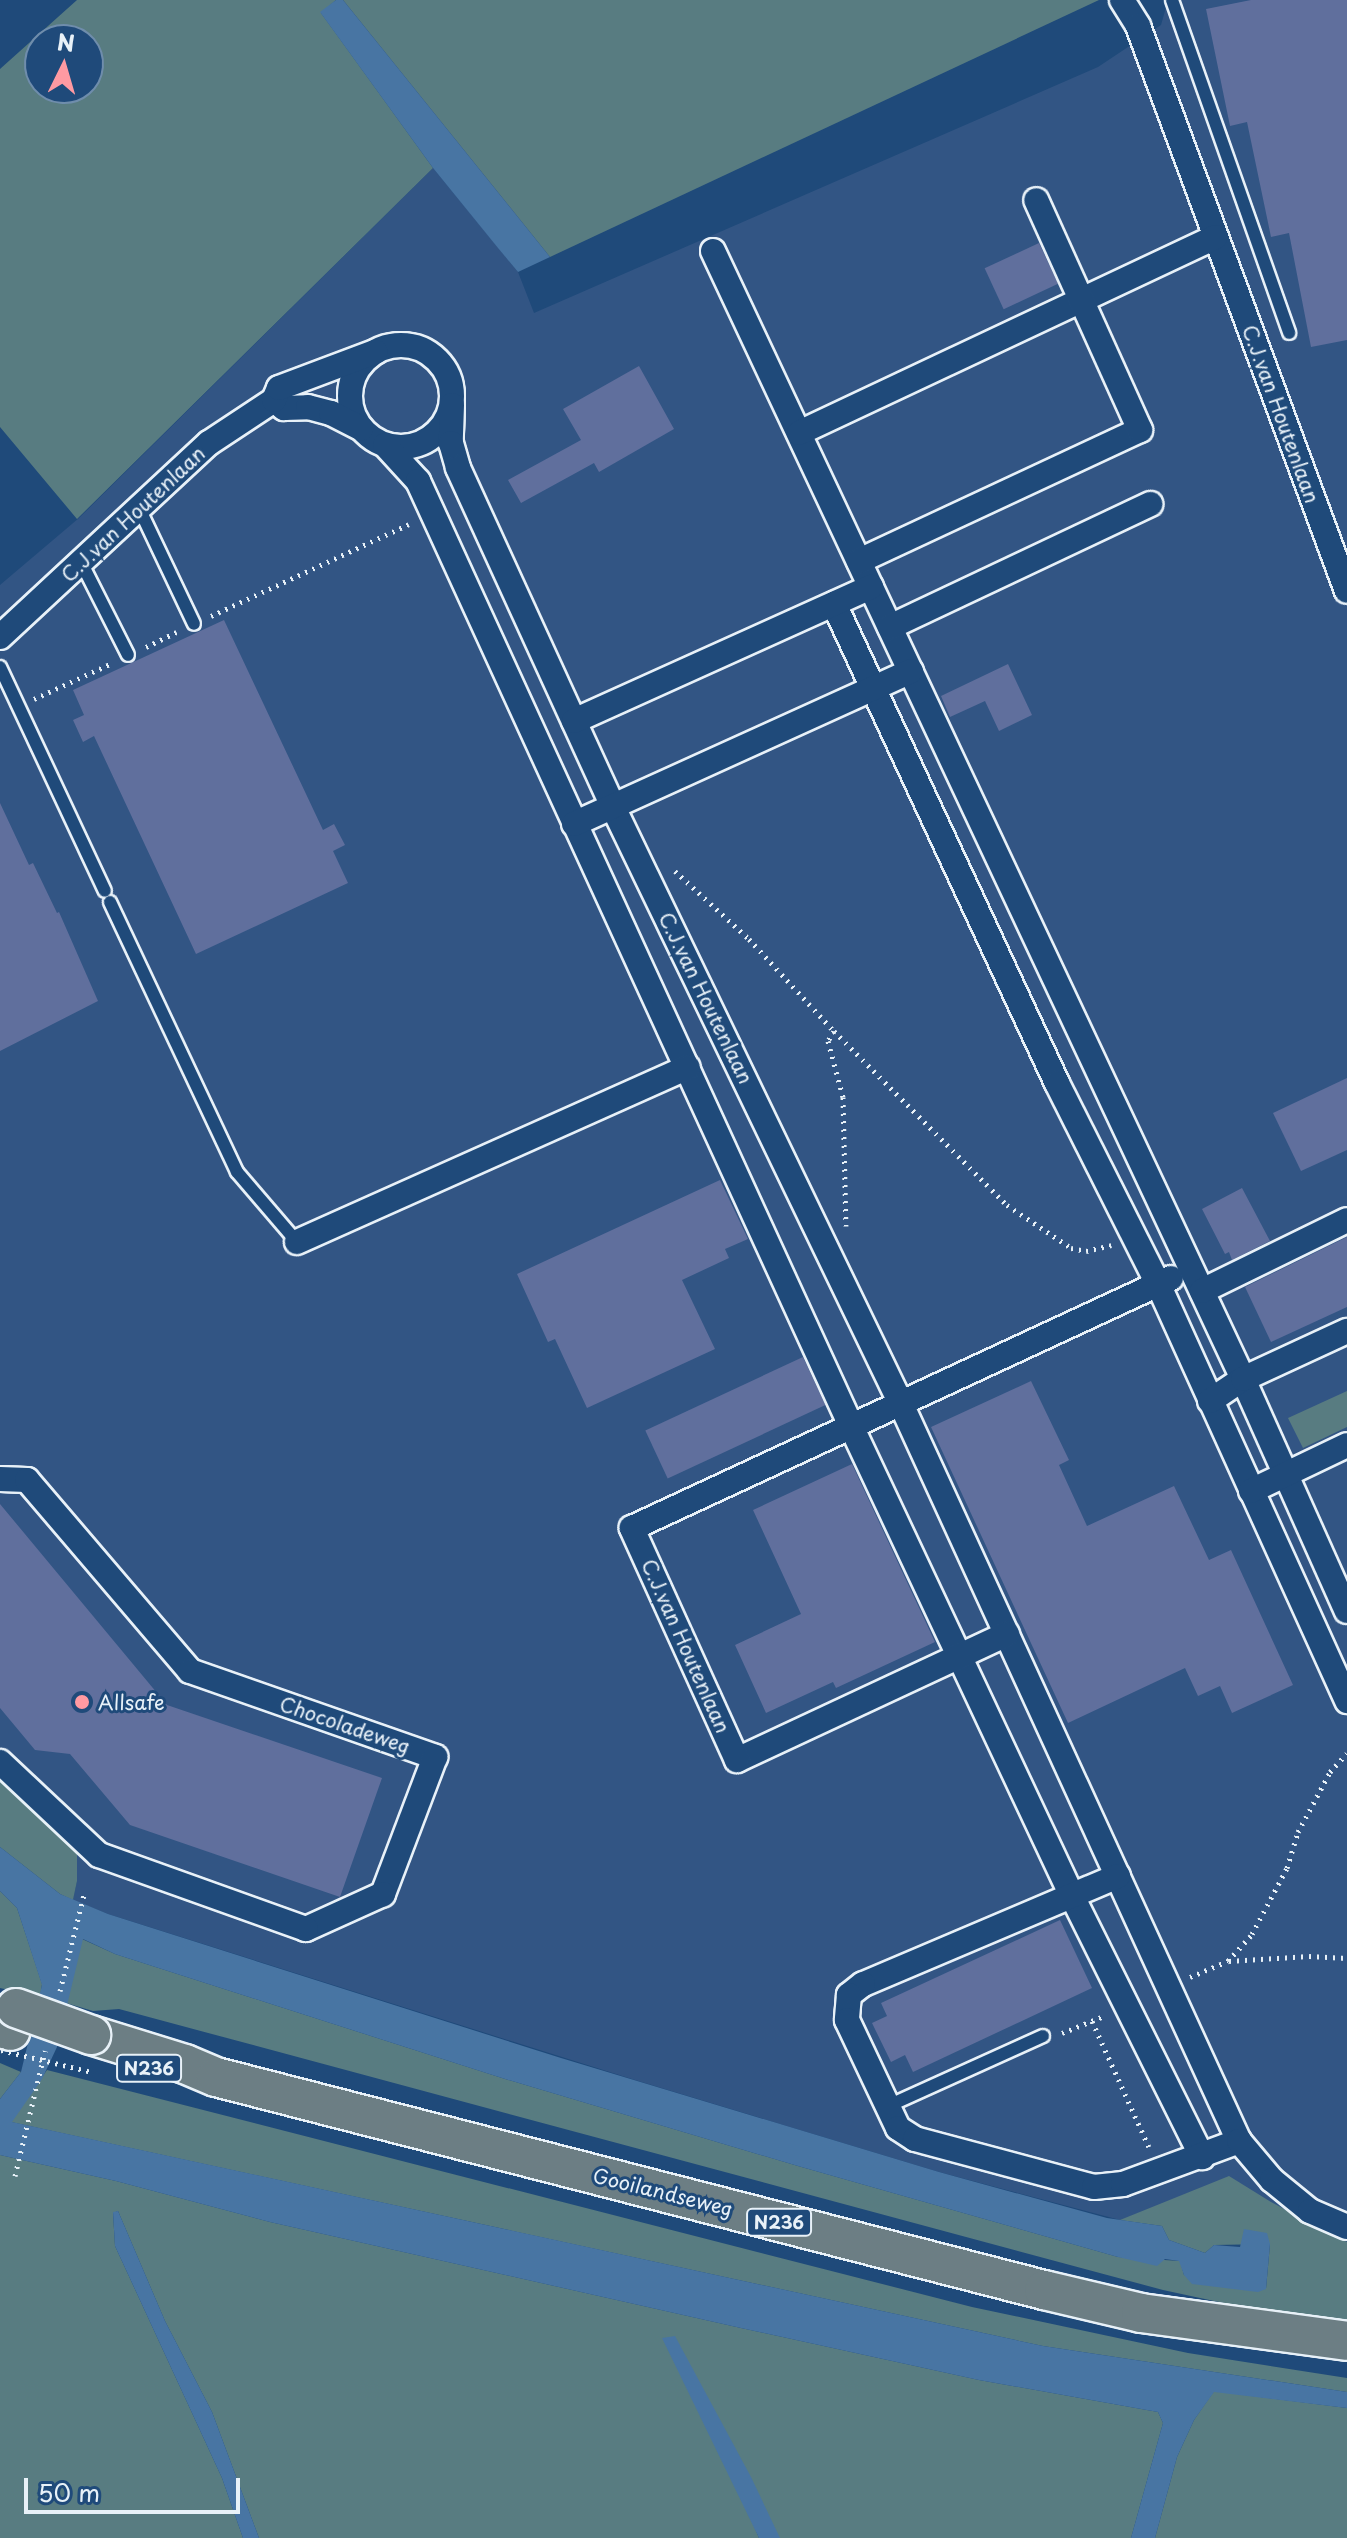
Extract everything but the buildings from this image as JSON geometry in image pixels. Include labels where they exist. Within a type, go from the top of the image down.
[{"type":"main road","name":"Gooilandseweg","points":[[6,2024],[89,2053],[185,2064],[216,2077],[1044,2290],[1156,2315],[1347,2341]]},
{"type":"street","name":"C.J.van Houtenlaan","points":[[1122,0],[1138,26],[1347,591]]},
{"type":"street","points":[[859,561],[1140,430],[1036,200]]},
{"type":"street","points":[[799,433],[1215,237]]},
{"type":"street","points":[[713,251],[1202,1291],[1347,1611]]},
{"type":"street","points":[[361,428],[350,401],[355,373],[375,352],[403,345],[431,354],[449,377],[452,405],[447,419],[427,440],[414,446],[385,445]]},
{"type":"street","name":"C.J.van Houtenlaan","points":[[0,637],[209,443],[274,400],[279,388],[375,352]]},
{"type":"street","points":[[274,400],[284,408],[308,407],[331,413],[361,428],[385,445],[418,481],[852,1428],[1072,1896],[1202,2157]]},
{"type":"street","name":"C.J.van Houtenlaan","points":[[452,405],[451,443],[458,468],[613,807],[902,1406],[1239,2141],[1272,2180],[1310,2211],[1347,2227]]},
{"type":"street","points":[[890,627],[1150,504]]},
{"type":"street","points":[[574,721],[871,587]]},
{"type":"street","points":[[834,604],[998,950],[1057,1083],[1159,1286],[1347,1701]]},
{"type":"street","points":[[574,824],[911,671]]},
{"type":"street","points":[[998,950],[1034,933]]},
{"type":"street","points":[[1057,1083],[1095,1064]]},
{"type":"street","points":[[297,1242],[688,1067]]},
{"type":"street","points":[[1111,1193],[1148,1177]]},
{"type":"street","points":[[1202,1291],[1347,1220]]},
{"type":"street","name":"C.J.van Houtenlaan","points":[[1007,1634],[737,1760],[632,1528],[1159,1286],[1190,1267]]},
{"type":"street","points":[[1210,1401],[1243,1379],[1347,1331]]},
{"type":"street","points":[[1251,1491],[1347,1445]]},
{"type":"street","name":"Chocoladeweg","points":[[0,1479],[27,1480],[190,1671],[435,1757],[383,1894],[306,1929],[99,1855],[0,1762]]},
{"type":"street","points":[[1118,1876],[863,1984],[849,1995],[847,2020],[898,2128],[915,2139],[1094,2187],[1109,2187],[1160,2171],[1239,2141]]},
{"type":"lane","points":[[1172,0],[1289,333]]},
{"type":"lane","points":[[139,508],[194,624]]},
{"type":"lane","points":[[81,562],[128,655]]},
{"type":"lane","points":[[0,667],[237,1172],[297,1242]]},
{"type":"lane","points":[[888,2106],[1043,2036]]},
{"type":"path","points":[[834,1031],[828,1045],[843,1097],[842,1172],[848,1241]]},
{"type":"path","points":[[1228,1961],[1252,1934],[1272,1898],[1298,1832],[1330,1772],[1347,1753]]},
{"type":"path","points":[[1169,1987],[1228,1961],[1309,1956],[1347,1958]]},
{"type":"path","points":[[1043,2036],[1045,2040],[1127,2006]]},
{"type":"path","points":[[1092,2021],[1160,2171]]},
{"type":"path","points":[[6,2024],[89,2053]]},
{"type":"shaded area","points":[[336,0],[343,0],[550,257],[518,272],[498,248],[433,168],[320,12]]},
{"type":"shaded area","points":[[1168,0],[1347,0],[1347,2242],[1120,2220],[939,2172],[108,1914],[73,1900],[77,1881],[0,1764],[0,585],[79,518],[433,168],[518,272],[534,313],[1098,67],[1161,25]]},
{"type":"shaded area","points":[[0,1847],[60,1894],[108,1914],[561,2058],[939,2172],[1107,2218],[1162,2226],[1169,2240],[1205,2253],[1214,2245],[1240,2247],[1244,2229],[1267,2233],[1270,2244],[1266,2289],[1258,2292],[1192,2284],[1184,2275],[1179,2261],[1165,2259],[1157,2266],[1118,2257],[798,2166],[502,2078],[115,1954],[83,1939],[57,2047],[42,2079],[12,2122],[1043,2346],[1347,2392],[1347,2408],[1214,2392],[1194,2420],[1177,2457],[1155,2538],[1131,2538],[1163,2423],[1158,2412],[979,2380],[741,2328],[270,2222],[116,2181],[0,2155],[0,2099],[21,2072],[42,1985],[17,1908],[0,1891]]},
{"type":"shaded area","points":[[118,2211],[165,2321],[212,2412],[259,2538],[243,2538],[222,2478],[115,2246],[113,2212]]},
{"type":"shaded area","points":[[675,2336],[751,2477],[780,2538],[759,2538],[662,2338]]},
{"type":"green space","points":[[77,0],[336,0],[321,13],[433,168],[77,519],[0,427],[0,69],[24,47],[24,104],[104,104],[104,24],[50,24]]},
{"type":"green space","points":[[343,0],[1099,0],[550,257]]},
{"type":"green space","points":[[1347,1391],[1347,1427],[1303,1448],[1288,1418]]},
{"type":"green space","points":[[0,1764],[77,1844],[77,1881],[73,1900],[60,1894],[0,1847]]},
{"type":"green space","points":[[0,1891],[17,1908],[42,1984],[40,1997],[0,1988]]},
{"type":"green space","points":[[82,1939],[115,1954],[502,2078],[798,2166],[1118,2257],[1180,2261],[1184,2275],[1266,2289],[1270,2244],[1214,2245],[1205,2253],[1169,2240],[1162,2226],[1120,2220],[1229,2176],[1347,2242],[1347,2324],[1279,2315],[1163,2290],[119,2009],[93,2011],[66,2003]]},
{"type":"green space","points":[[0,2063],[21,2072],[0,2099]]},
{"type":"green space","points":[[47,2070],[972,2307],[1188,2353],[1347,2378],[1347,2392],[1043,2346],[11,2122]]},
{"type":"green space","points":[[0,2155],[116,2181],[270,2222],[741,2328],[979,2380],[1158,2412],[1163,2423],[1131,2538],[778,2538],[674,2337],[759,2538],[259,2538],[212,2412],[165,2321],[118,2211],[113,2213],[115,2246],[222,2478],[243,2538],[0,2538]]},
{"type":"green space","points":[[1214,2391],[1347,2408],[1347,2538],[1155,2538],[1177,2457],[1194,2420]]},
{"type":"place","name":"Allsafe","points":[[82,1702]]}]
